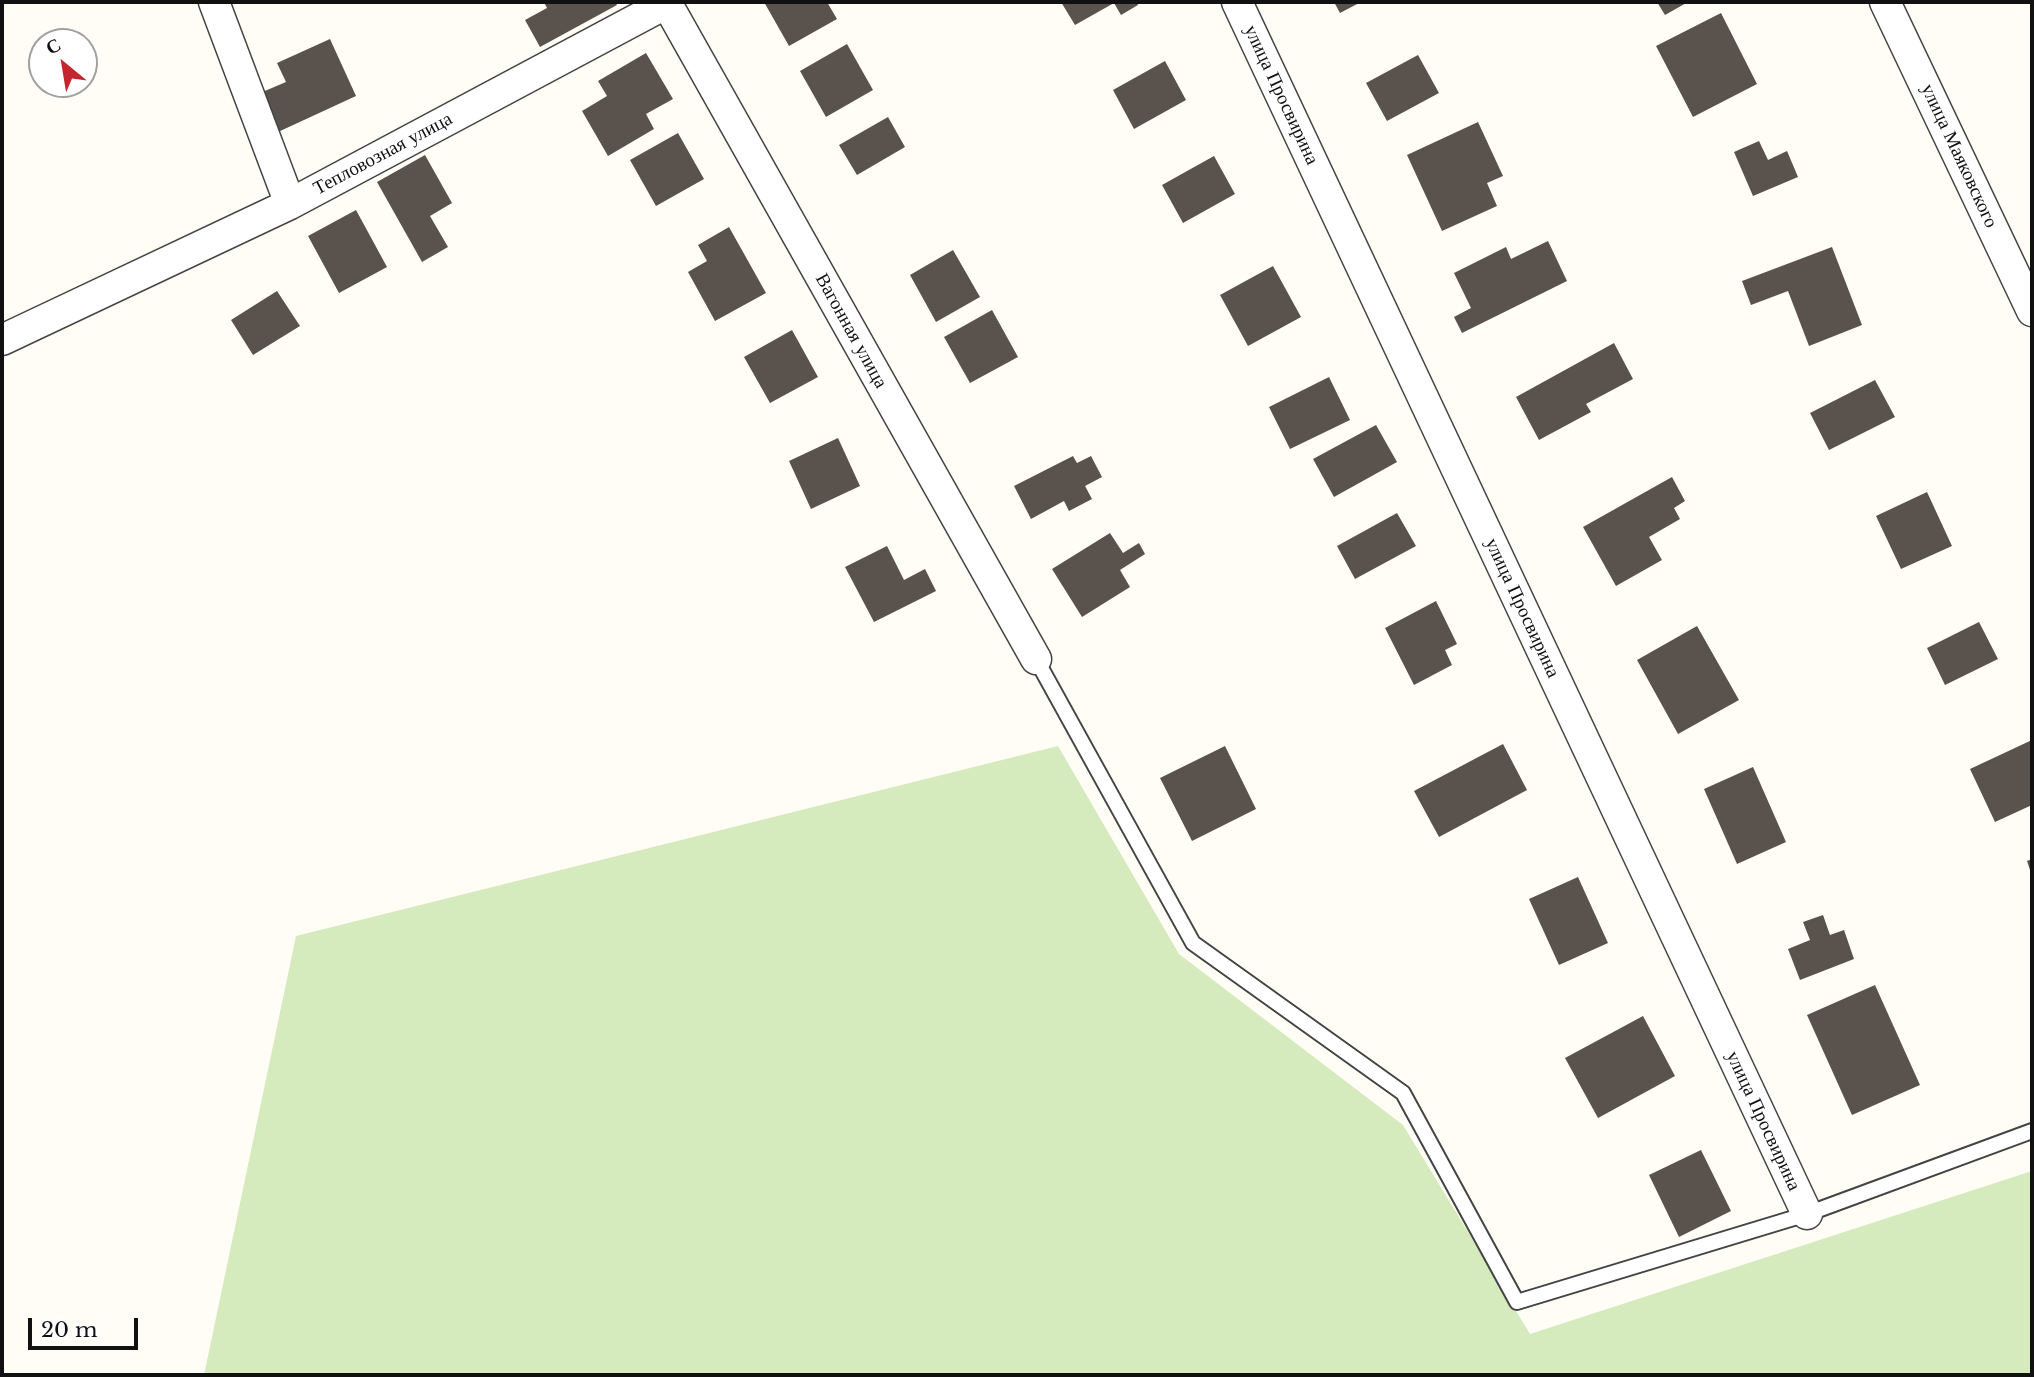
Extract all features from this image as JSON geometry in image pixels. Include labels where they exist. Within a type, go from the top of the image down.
[{"type":"street","name":"Тепловозная улица","points":[[214,2],[290,204],[667,3]]},
{"type":"street","name":"улица Просвирина","points":[[1237,2],[1807,1214]]},
{"type":"street","name":"улица Маяковского","points":[[1885,2],[2032,311]]},
{"type":"street","name":"Вагонная улица","points":[[667,3],[1036,659]]},
{"type":"street","points":[[2,340],[290,204]]},
{"type":"lane","points":[[1036,659],[1193,943],[1403,1093],[1517,1302],[1807,1214],[2032,1131]]},
{"type":"green space","points":[[1058,746],[1179,954],[1403,1125],[1530,1334],[2032,1171],[2032,1375],[204,1375],[296,936]]},
{"type":"building","points":[[544,2],[615,2],[617,5],[540,47],[525,20],[547,8]]},
{"type":"building","points":[[764,2],[827,2],[837,19],[789,46]]},
{"type":"building","points":[[1061,2],[1137,2],[1138,5],[1121,15],[1114,3],[1075,25]]},
{"type":"building","points":[[1334,2],[1361,2],[1340,13]]},
{"type":"building","points":[[1657,2],[1688,2],[1665,15]]},
{"type":"building","points":[[1721,13],[1757,84],[1693,117],[1656,46]]},
{"type":"building","points":[[330,39],[356,96],[278,132],[260,93],[286,82],[277,63]]},
{"type":"building","points":[[847,44],[873,90],[826,117],[800,71]]},
{"type":"building","points":[[646,53],[673,99],[646,114],[654,129],[608,156],[582,111],[607,96],[598,81]]},
{"type":"building","points":[[1418,55],[1439,93],[1387,121],[1366,83]]},
{"type":"building","points":[[1165,61],[1186,100],[1134,129],[1113,90]]},
{"type":"building","points":[[888,117],[905,147],[857,175],[839,145]]},
{"type":"building","points":[[1478,122],[1503,176],[1487,183],[1497,206],[1442,231],[1407,155]]},
{"type":"building","points":[[678,133],[704,179],[656,206],[630,160]]},
{"type":"building","points":[[1759,141],[1768,160],[1787,151],[1798,177],[1753,196],[1734,152]]},
{"type":"building","points":[[425,155],[452,203],[430,216],[448,247],[422,262],[377,182]]},
{"type":"building","points":[[1214,156],[1235,194],[1183,223],[1162,185]]},
{"type":"building","points":[[356,210],[387,267],[339,293],[308,236]]},
{"type":"building","points":[[729,227],[766,293],[715,321],[688,272],[707,261],[698,245]]},
{"type":"building","points":[[1548,241],[1567,281],[1462,333],[1454,317],[1471,308],[1454,273],[1506,247],[1511,259]]},
{"type":"building","points":[[1832,247],[1862,325],[1809,346],[1788,291],[1751,305],[1742,281]]},
{"type":"building","points":[[953,250],[980,297],[936,322],[910,275]]},
{"type":"building","points":[[1273,266],[1301,317],[1248,346],[1220,295]]},
{"type":"building","points":[[277,291],[300,326],[253,355],[231,320]]},
{"type":"building","points":[[992,310],[1018,357],[970,383],[944,337]]},
{"type":"building","points":[[792,330],[818,377],[770,403],[744,357]]},
{"type":"building","points":[[1614,343],[1633,379],[1586,404],[1591,412],[1539,440],[1516,397]]},
{"type":"building","points":[[1329,377],[1350,420],[1290,449],[1269,407]]},
{"type":"building","points":[[1875,380],[1895,417],[1829,450],[1810,413]]},
{"type":"building","points":[[1376,425],[1397,462],[1334,497],[1313,459]]},
{"type":"building","points":[[838,438],[860,486],[811,509],[789,461]]},
{"type":"building","points":[[1073,456],[1077,463],[1091,456],[1102,477],[1085,486],[1092,499],[1069,511],[1064,501],[1031,519],[1014,486]]},
{"type":"building","points":[[1672,477],[1685,501],[1674,508],[1680,519],[1649,537],[1662,560],[1616,586],[1583,527]]},
{"type":"building","points":[[1927,492],[1952,546],[1901,569],[1876,516]]},
{"type":"building","points":[[1397,513],[1416,546],[1355,579],[1337,546]]},
{"type":"building","points":[[1110,533],[1123,553],[1139,543],[1145,554],[1120,570],[1130,587],[1082,617],[1052,569]]},
{"type":"building","points":[[887,546],[904,580],[925,569],[936,591],[874,622],[845,567]]},
{"type":"building","points":[[1436,601],[1457,644],[1445,650],[1452,665],[1414,685],[1385,628]]},
{"type":"building","points":[[1979,622],[1998,659],[1945,685],[1927,648]]},
{"type":"building","points":[[1697,626],[1739,700],[1678,734],[1637,660]]},
{"type":"building","points":[[2032,740],[2032,805],[1995,822],[1970,769]]},
{"type":"building","points":[[1503,744],[1527,790],[1439,837],[1414,791]]},
{"type":"building","points":[[1225,746],[1256,809],[1192,841],[1160,778]]},
{"type":"building","points":[[1753,767],[1786,842],[1737,864],[1704,789]]},
{"type":"building","points":[[2032,859],[2032,876],[2027,861]]},
{"type":"building","points":[[1578,877],[1608,943],[1559,965],[1529,899]]},
{"type":"building","points":[[1823,915],[1830,935],[1844,930],[1854,959],[1800,980],[1788,949],[1810,940],[1803,922]]},
{"type":"building","points":[[1875,985],[1920,1085],[1852,1115],[1807,1015]]},
{"type":"building","points":[[1643,1016],[1675,1076],[1598,1118],[1565,1058]]},
{"type":"building","points":[[1701,1150],[1731,1211],[1679,1237],[1649,1175]]}]
